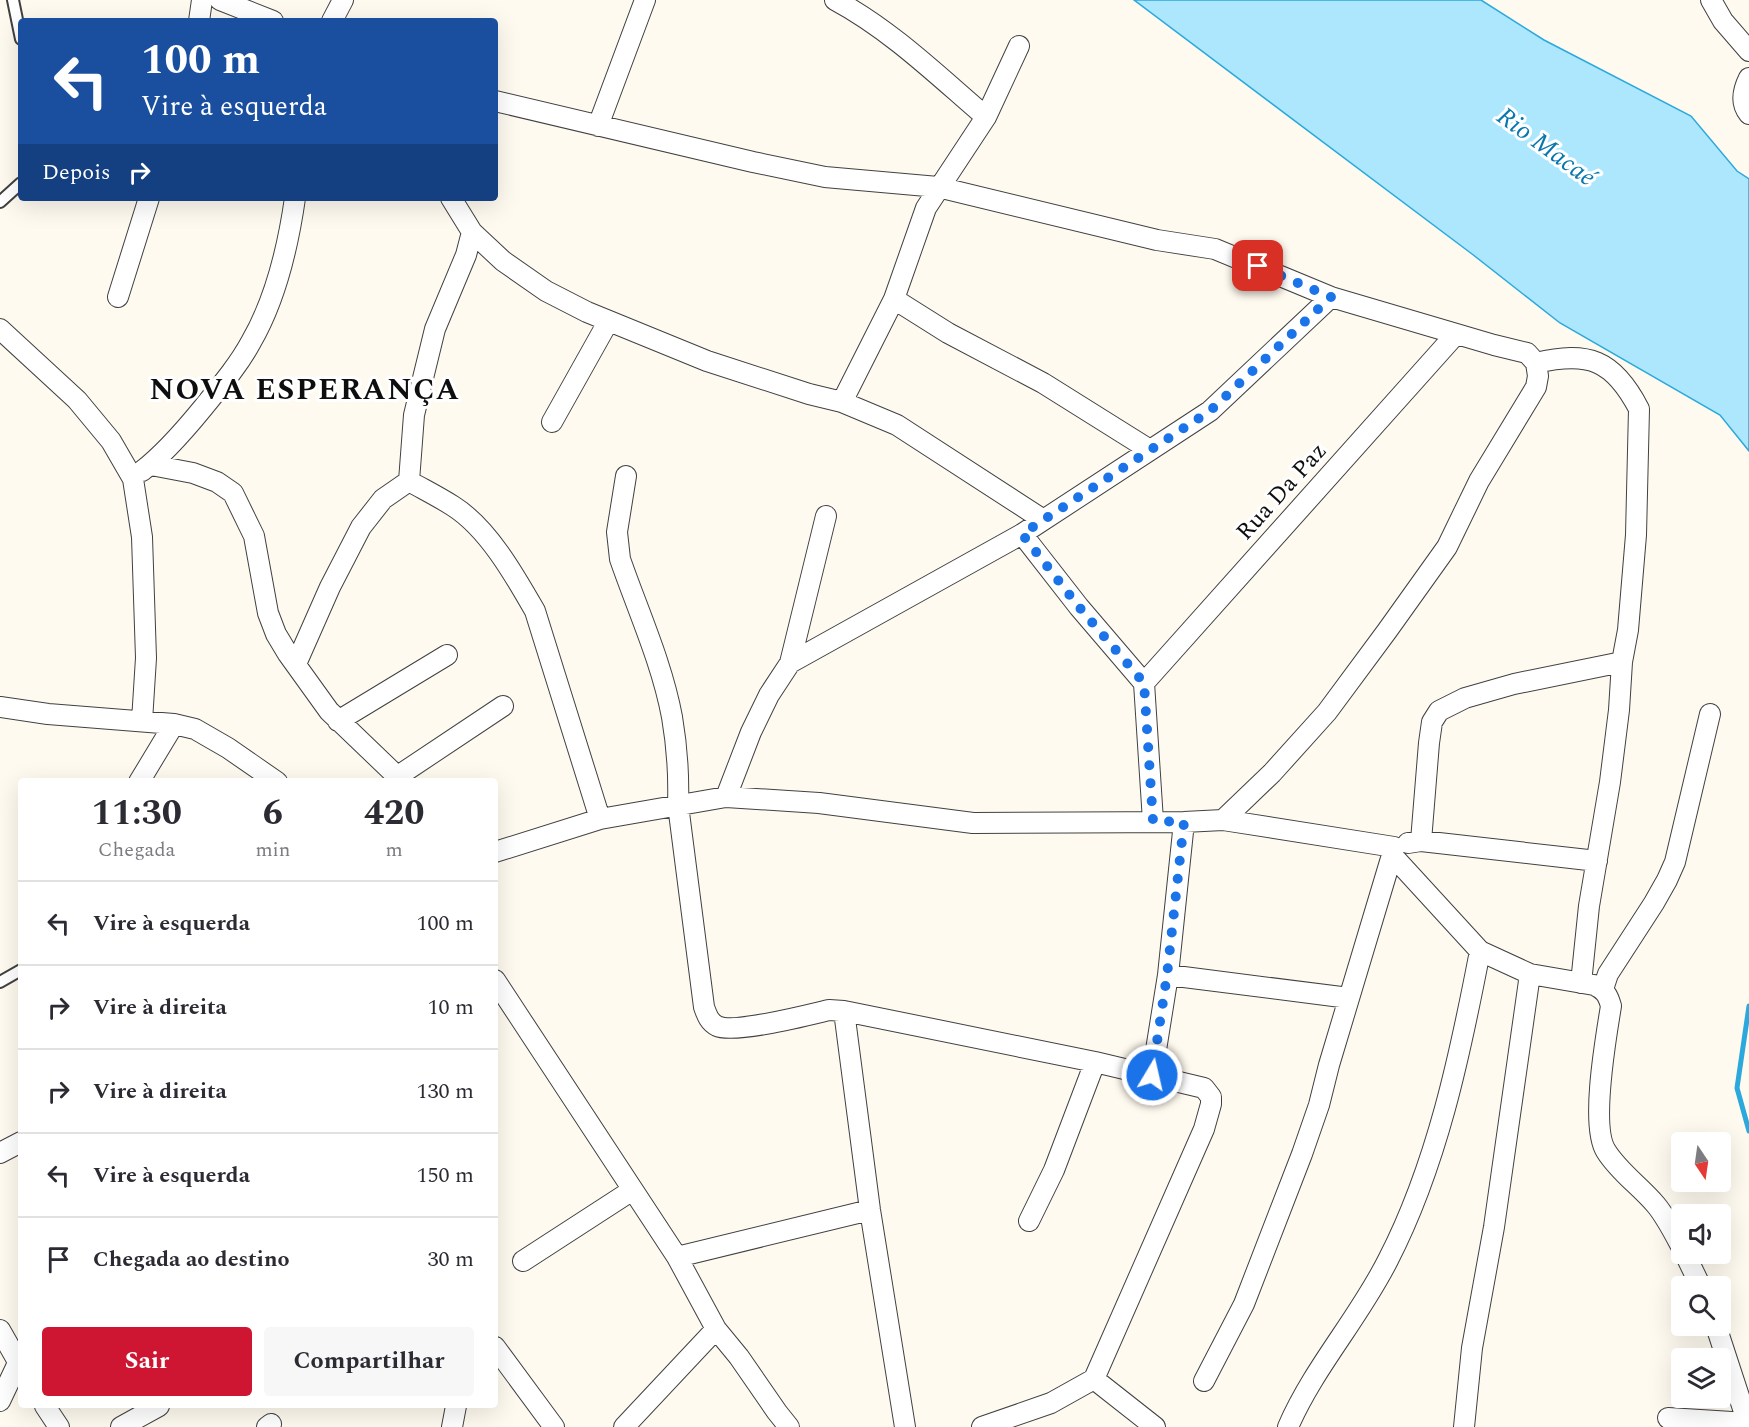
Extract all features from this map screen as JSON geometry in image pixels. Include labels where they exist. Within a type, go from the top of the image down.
[{"type":"street","points":[[199,18],[202,0]]},
{"type":"street","points":[[220,0],[265,18]]},
{"type":"street","points":[[334,18],[343,0]]},
{"type":"street","points":[[598,126],[645,0]]},
{"type":"street","points":[[836,0],[868,20],[986,117]]},
{"type":"street","points":[[1711,0],[1723,21],[1749,51]]},
{"type":"street","points":[[842,402],[894,299],[926,208],[986,117],[1019,46]]},
{"type":"street","points":[[1749,78],[1743,102],[1749,114]]},
{"type":"street","points":[[498,102],[825,177],[938,188],[1157,240],[1215,249],[1331,297],[1494,345],[1527,352],[1536,363],[1538,376],[1536,387],[1479,481],[1447,547],[1327,712],[1272,773],[1223,820]]},
{"type":"street","points":[[118,297],[148,201]]},
{"type":"street","points":[[133,479],[151,465],[189,425],[251,343],[271,300],[295,201]]},
{"type":"street","points":[[453,201],[472,232],[503,261],[546,291],[608,322],[707,361],[809,394],[842,402],[897,425],[1042,519]]},
{"type":"street","points":[[409,481],[414,415],[435,329],[472,232]]},
{"type":"street","points":[[790,663],[1022,534],[1210,411],[1331,297]]},
{"type":"street","points":[[894,299],[948,333],[1043,383],[1150,450]]},
{"type":"street","points":[[552,422],[608,322]]},
{"type":"street","points":[[0,329],[77,400],[111,441],[133,479],[142,537],[146,658],[142,721]]},
{"type":"street","name":"Rua Da Paz","points":[[1144,683],[1456,334]]},
{"type":"street","points":[[1536,363],[1561,357],[1592,359],[1616,375],[1630,392],[1639,409],[1636,535],[1628,630],[1622,662],[1610,782],[1589,906],[1581,982]]},
{"type":"street","points":[[151,465],[193,473],[217,482],[232,494],[254,536],[268,613],[276,634],[338,721],[399,778]]},
{"type":"street","points":[[626,476],[616,532],[619,551],[662,679],[672,717],[679,773],[678,804],[704,1008],[708,1019],[718,1027],[735,1029],[830,1010],[844,1011],[1152,1075],[1204,1088],[1211,1097],[1204,1129],[1094,1379],[1051,1403],[982,1427]]},
{"type":"street","points":[[296,664],[330,587],[361,527],[383,499],[409,481]]},
{"type":"street","points":[[409,481],[455,507],[479,528],[517,581],[535,611],[600,819]]},
{"type":"street","points":[[726,797],[751,732],[769,695],[790,663],[826,516]]},
{"type":"street","points":[[1022,534],[1079,607],[1144,683],[1153,821]]},
{"type":"street","points":[[338,721],[447,655]]},
{"type":"street","points":[[1420,841],[1432,722],[1439,711],[1465,698],[1514,684],[1622,662]]},
{"type":"street","points":[[401,778],[503,706]]},
{"type":"street","points":[[0,707],[48,714],[174,724],[195,729],[228,748],[271,778]]},
{"type":"street","points":[[1603,989],[1608,974],[1667,880],[1675,862],[1710,714]]},
{"type":"street","points":[[141,778],[174,724]]},
{"type":"street","points":[[498,851],[600,819],[726,797],[819,803],[912,817],[974,823],[1223,820],[1393,851],[1420,841],[1597,861]]},
{"type":"street","points":[[1152,1075],[1167,975],[1184,822]]},
{"type":"street","points":[[1393,851],[1480,951],[1530,974],[1581,982],[1603,989],[1611,1006],[1602,1078],[1599,1131],[1601,1142],[1605,1151],[1662,1213],[1671,1229]]},
{"type":"street","points":[[1204,1381],[1244,1304],[1302,1155],[1319,1106],[1393,851]]},
{"type":"street","points":[[1288,1427],[1309,1386],[1354,1318],[1389,1259],[1412,1204],[1434,1148],[1464,1033],[1480,951]]},
{"type":"street","points":[[1464,1427],[1472,1348],[1494,1227],[1530,974]]},
{"type":"street","points":[[1167,975],[1349,998]]},
{"type":"street","points":[[498,985],[676,1257],[716,1329],[789,1427]]},
{"type":"street","points":[[844,1011],[870,1210],[905,1427]]},
{"type":"street","points":[[1029,1221],[1054,1170],[1095,1062]]},
{"type":"street","points":[[0,1153],[18,1144]]},
{"type":"street","points":[[523,1261],[632,1191]]},
{"type":"street","points":[[676,1257],[870,1210]]},
{"type":"street","points":[[624,1427],[716,1329]]},
{"type":"street","points":[[0,1330],[18,1362]]},
{"type":"street","points":[[1668,1418],[1748,1425],[1719,1336]]},
{"type":"street","points":[[498,1354],[554,1427]]},
{"type":"street","points":[[0,1401],[18,1369]]},
{"type":"street","points":[[1094,1379],[1155,1427]]},
{"type":"street","points":[[46,1408],[59,1427]]},
{"type":"street","points":[[120,1427],[155,1408]]},
{"type":"street","points":[[452,1427],[456,1408]]},
{"type":"lane","points":[[12,0],[18,26]]},
{"type":"lane","points":[[0,202],[18,186]]},
{"type":"lane","points":[[0,982],[18,972]]},
{"type":"water","name":"Rio Macaé","points":[[1134,0],[1481,0],[1544,40],[1691,116],[1737,171],[1749,179],[1749,451],[1720,415],[1560,323],[1472,254]]},
{"type":"waterway","points":[[1749,1006],[1737,1088],[1749,1131]]},
{"type":"district","name":"NOVA ESPERANÇA","points":[[305,389]]},
{"type":"route","points":[[1152,1075],[1167,975],[1184,822],[1153,821],[1144,683],[1079,607],[1022,534],[1210,411],[1331,297],[1258,266]]}]
